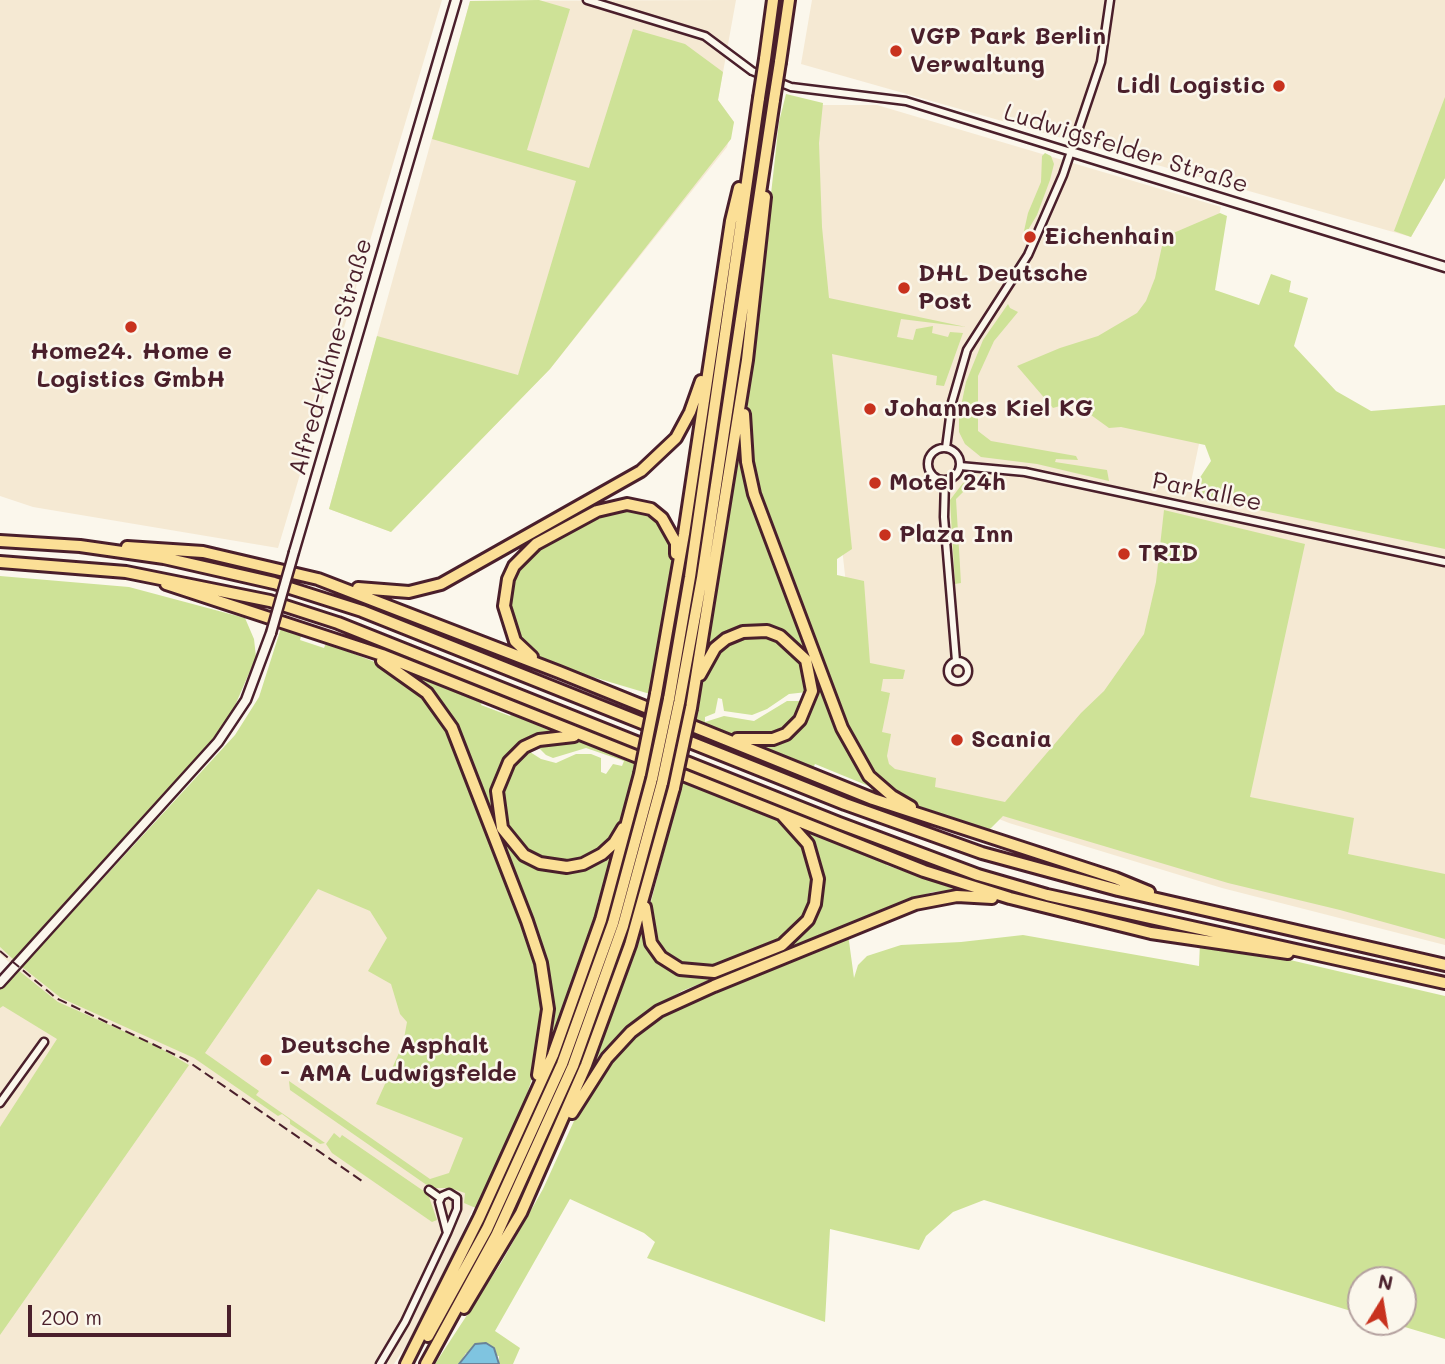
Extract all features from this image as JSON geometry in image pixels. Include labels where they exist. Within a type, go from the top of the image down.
[{"type":"highway","points":[[674,701],[774,0]]},
{"type":"highway","points":[[442,1338],[501,1225],[573,1066],[623,926],[674,701],[766,156],[789,0]]},
{"type":"highway","points":[[409,1364],[553,1055],[583,973],[632,809],[675,590],[731,221],[750,155]]},
{"type":"highway","points":[[549,1155],[591,1052],[644,900],[674,788],[694,691],[747,360],[763,235],[766,156]]},
{"type":"highway","points":[[0,541],[158,547],[203,552],[382,592],[409,592],[441,584],[641,471],[668,447],[683,426],[697,395],[714,321]]},
{"type":"highway","points":[[747,360],[744,418],[748,466],[761,513],[850,747],[878,785],[938,822]]},
{"type":"highway","points":[[559,671],[533,658],[515,641],[505,618],[508,579],[514,566],[536,544],[597,511],[622,504],[651,509],[670,529],[676,543],[675,590]]},
{"type":"highway","points":[[80,546],[188,563],[311,594],[386,621],[937,839],[1025,867],[1445,965]]},
{"type":"highway","points":[[0,562],[90,568],[246,595],[338,623],[839,823],[978,875],[1047,895],[1306,950],[1445,983]]},
{"type":"highway","points":[[144,576],[362,648],[924,872],[1026,902],[1151,933],[1291,954],[1306,950]]},
{"type":"highway","points":[[318,579],[559,671],[873,799],[1115,878],[1164,900]]},
{"type":"highway","points":[[682,720],[736,739],[759,741],[786,734],[805,713],[811,691],[810,670],[800,651],[780,636],[767,631],[743,632],[726,639],[709,657],[694,691]]},
{"type":"highway","points":[[362,648],[416,683],[452,728],[541,963],[548,1016],[540,1069],[525,1115]]},
{"type":"highway","points":[[632,809],[618,837],[607,850],[591,861],[567,867],[540,863],[524,855],[508,838],[500,820],[497,799],[501,776],[509,762],[524,747],[554,736],[583,739],[638,758]]},
{"type":"highway","points":[[409,1364],[488,1229],[562,1064],[613,922],[657,781]]},
{"type":"highway","points":[[644,900],[649,936],[656,950],[669,964],[680,969],[702,973],[727,968],[772,951],[797,933],[815,904],[817,866],[808,845],[781,814]]},
{"type":"highway","points":[[426,1364],[503,1247],[549,1155],[597,1071],[631,1032],[659,1011],[714,986],[915,904],[957,896],[1026,902]]},
{"type":"main road","name":"Alfred-Kühne-Straße","points":[[0,983],[147,822],[234,721],[257,673],[456,0]]},
{"type":"main road","name":"Ludwigsfelder Straße","points":[[1072,152],[1445,267]]},
{"type":"street","name":"Ludwigsfelder Straße","points":[[587,0],[705,36],[752,71],[791,87],[906,101],[1072,152]]},
{"type":"street","points":[[946,448],[952,402],[967,350],[1028,255],[1072,152],[1101,62],[1110,0]]},
{"type":"street","points":[[946,448],[958,456],[960,466],[955,476],[944,480],[935,477],[929,463],[932,454],[946,448]]},
{"type":"street","name":"Parkallee","points":[[960,466],[1025,472],[1445,562]]},
{"type":"street","points":[[944,480],[944,517],[956,661]]},
{"type":"street","points":[[1,1099],[44,1042]]},
{"type":"street","points":[[429,1190],[440,1198]]},
{"type":"street","points":[[380,1364],[405,1322],[455,1214],[458,1203],[455,1196],[449,1193],[440,1198]]},
{"type":"street","points":[[440,1198],[447,1233]]},
{"type":"street","points":[[441,1213],[448,1219],[455,1214]]},
{"type":"shaded area","points":[[0,0],[442,0],[278,548],[33,507],[0,496]]},
{"type":"shaded area","points":[[736,0],[718,100],[734,122],[727,147],[550,369],[391,532],[329,509],[470,1]]},
{"type":"shaded area","points":[[812,0],[1445,0],[1445,178],[1411,237],[801,64]]},
{"type":"shaded area","points":[[808,105],[877,105],[1221,207],[1216,227],[1200,439],[1191,482],[1445,539],[1445,945],[1222,888],[1009,823],[881,772],[863,738],[828,421]]},
{"type":"shaded area","points":[[245,752],[408,917],[507,1131],[426,1315],[394,1364],[0,1364],[0,992],[20,972],[0,954],[0,947],[24,968]]},
{"type":"green space","points":[[539,0],[570,9],[527,150],[589,168],[633,29],[685,44],[723,72],[718,100],[734,122],[731,139],[550,369],[391,532],[329,509],[377,336],[518,375],[576,181],[432,139],[470,1]]},
{"type":"green space","points":[[786,94],[823,103],[819,143],[822,227],[829,298],[966,327],[901,319],[897,337],[913,340],[916,329],[933,326],[932,333],[948,337],[950,332],[963,333],[944,386],[936,385],[937,376],[832,354],[852,549],[837,559],[837,575],[864,581],[870,663],[905,670],[903,679],[883,679],[881,691],[890,693],[882,732],[891,734],[887,756],[889,764],[895,769],[936,778],[935,787],[1005,802],[1081,713],[1104,691],[1144,634],[1156,582],[1164,510],[1305,544],[1250,797],[1354,818],[1348,854],[1445,874],[1445,939],[1228,883],[1003,816],[989,830],[919,806],[901,797],[875,775],[849,732],[759,498],[750,464],[747,410],[779,122]]},
{"type":"green space","points":[[1445,97],[1445,178],[1411,237],[1394,231]]},
{"type":"green space","points":[[1045,153],[1051,156],[1054,164],[1050,180],[1037,215],[1022,240],[1028,213],[1041,182],[1042,156]]},
{"type":"green space","points":[[1220,213],[1227,216],[1215,290],[1259,305],[1271,274],[1291,281],[1289,292],[1308,298],[1294,346],[1336,391],[1371,411],[1445,405],[1445,549],[1192,496],[1195,485],[1211,461],[1205,445],[1121,427],[1109,428],[1073,402],[1053,408],[1017,366],[1098,336],[1137,313],[1146,301],[1155,278],[1164,237]]},
{"type":"green space","points":[[1008,304],[1018,312],[994,341],[978,376],[978,431],[991,441],[1076,456],[1078,460],[1056,459],[1055,462],[1107,470],[1109,481],[1037,464],[981,457],[965,444],[959,432],[959,416],[966,382],[983,340]]},
{"type":"green space","points":[[738,433],[749,496],[840,734],[856,765],[882,797],[870,793],[871,787],[815,764],[812,770],[754,745],[765,744],[808,714],[806,655],[797,644],[783,634],[764,627],[705,651]]},
{"type":"green space","points":[[987,478],[982,486],[965,490],[956,499],[961,583],[955,584],[950,500],[963,483]]},
{"type":"green space","points":[[618,507],[649,513],[664,526],[672,545],[673,567],[650,694],[566,669],[542,658],[526,646],[512,627],[508,605],[516,571],[540,547]]},
{"type":"green space","points":[[0,576],[129,587],[245,618],[254,639],[256,657],[234,708],[209,745],[16,962],[0,947]]},
{"type":"green space","points":[[281,628],[301,636],[300,640],[324,648],[326,643],[380,664],[420,692],[435,710],[450,734],[532,952],[542,1006],[540,1054],[526,1097],[478,1209],[464,1203],[465,1193],[450,1188],[431,1188],[290,1090],[289,1081],[430,1179],[449,1173],[463,1138],[376,1104],[403,1044],[407,1022],[400,1014],[391,984],[368,971],[387,938],[370,911],[318,889],[205,1053],[259,1091],[256,1095],[325,1143],[320,1144],[290,1124],[290,1120],[282,1114],[278,1116],[194,1058],[61,998],[22,967],[235,735],[259,697]]},
{"type":"green space","points":[[752,633],[782,640],[803,662],[807,692],[789,694],[767,709],[752,715],[724,711],[722,699],[718,698],[715,713],[705,717],[705,722],[724,716],[754,721],[787,701],[801,701],[804,705],[792,724],[774,736],[737,737],[695,722],[704,674],[721,646]]},
{"type":"green space","points":[[409,671],[483,699],[481,705],[510,716],[513,710],[564,731],[538,736],[523,744],[493,796],[496,821],[506,841],[518,854],[560,870],[615,847],[608,883],[604,882],[597,903],[600,908],[550,1049],[553,1017],[548,972],[478,777],[447,709]]},
{"type":"green space","points":[[573,738],[637,761],[625,811],[615,834],[601,850],[585,859],[565,863],[546,861],[522,849],[504,822],[501,792],[510,768],[527,750],[541,759],[556,763],[576,754],[591,754],[601,758],[601,772],[606,774],[613,764],[622,766],[624,761],[586,748],[553,758],[539,748],[540,743]]},
{"type":"green space","points":[[683,779],[784,823],[797,834],[814,864],[813,897],[803,919],[779,941],[716,966],[694,968],[669,957],[654,938],[648,913]]},
{"type":"green space","points":[[801,826],[888,860],[886,865],[915,875],[917,870],[971,889],[933,892],[907,900],[682,991],[634,1020],[589,1067],[642,922],[648,944],[692,975],[772,953],[819,904],[823,879],[820,862]]},
{"type":"green space","points":[[848,934],[854,978],[858,965],[867,956],[901,945],[1023,935],[1199,966],[1200,943],[1247,950],[1445,996],[1445,1339],[1417,1331],[1417,1266],[1347,1266],[1347,1310],[984,1200],[953,1212],[926,1236],[919,1250],[830,1229],[825,1322],[647,1258],[655,1242],[644,1233],[570,1199],[495,1331],[520,1348],[513,1364],[499,1364],[499,1356],[466,1353],[459,1364],[435,1364],[501,1263],[543,1189],[584,1099],[627,1039],[675,1006]]},
{"type":"green space","points":[[18,970],[58,1002],[155,1045],[189,1065],[0,1335],[0,1127],[57,1039],[3,1006],[0,1008],[0,988]]},
{"type":"green space","points":[[334,1133],[340,1138],[342,1135],[428,1194],[437,1220],[432,1222],[332,1153],[326,1144]]},
{"type":"water","points":[[486,1343],[494,1348],[499,1364],[459,1364],[475,1344]]},
{"type":"railway","points":[[0,951],[56,998],[186,1060],[362,1181]]},
{"type":"place","name":"VGP Park Berlin Verwaltung","points":[[896,51]]},
{"type":"place","name":"Lidl Logistic","points":[[1279,86]]},
{"type":"place","name":"Eichenhain","points":[[1030,237]]},
{"type":"place","name":"DHL Deutsche Post","points":[[904,288]]},
{"type":"place","name":"Home24. Home e Logistics GmbH","points":[[131,327]]},
{"type":"place","name":"Johannes Kiel KG","points":[[870,409]]},
{"type":"place","name":"Motel 24h","points":[[875,483]]},
{"type":"place","name":"Plaza Inn","points":[[885,535]]},
{"type":"place","name":"TRID","points":[[1124,554]]},
{"type":"place","name":"Scania","points":[[957,740]]},
{"type":"place","name":"Deutsche Asphalt - AMA Ludwigsfelde","points":[[266,1060]]}]
